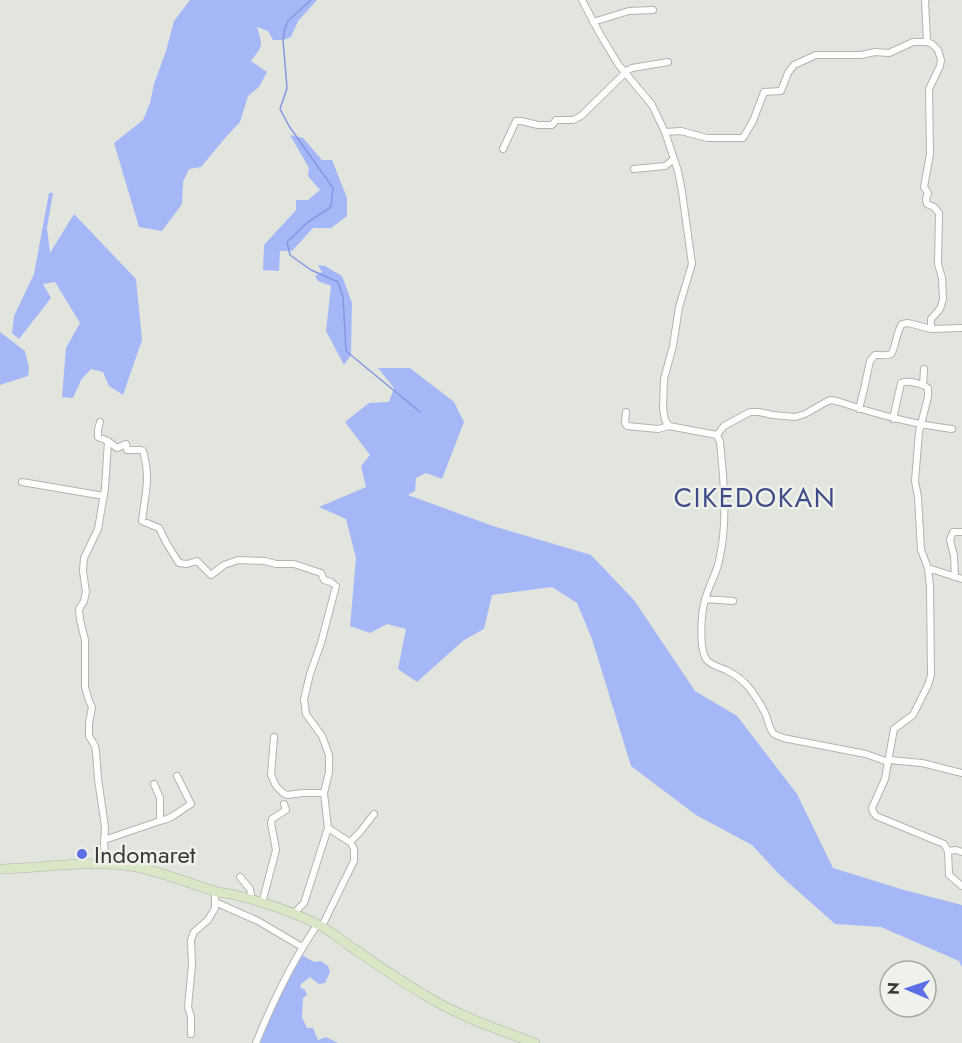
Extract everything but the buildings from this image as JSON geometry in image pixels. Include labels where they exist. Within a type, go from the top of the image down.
[{"type":"main road","points":[[0,869],[71,864],[134,867],[195,884],[215,897],[231,894],[262,903],[320,925],[434,1001],[532,1042]]},
{"type":"street","points":[[582,0],[610,51],[624,72],[652,105],[665,132],[682,192],[692,264],[679,307],[673,346],[664,379],[663,408],[665,420],[669,426]]},
{"type":"street","points":[[636,0],[637,10]]},
{"type":"street","points":[[925,0],[927,42]]},
{"type":"street","points":[[593,22],[620,13],[653,10]]},
{"type":"street","points":[[665,132],[681,131],[706,138],[743,138],[758,112],[764,92],[781,92],[788,73],[797,62],[818,54],[889,53],[908,43],[916,42],[927,42],[935,47],[941,58],[940,66],[929,89],[930,154],[924,187],[928,193],[927,204],[939,213],[938,264],[942,273],[943,288],[942,303],[939,311],[931,319],[931,329]]},
{"type":"street","points":[[503,148],[516,121],[552,125],[556,120],[577,118],[585,113],[624,72],[632,68],[668,62]]},
{"type":"street","points":[[634,169],[665,166],[674,159]]},
{"type":"street","points":[[859,409],[870,361],[874,355],[892,353],[899,326],[908,323],[931,329],[962,328]]},
{"type":"street","points":[[923,385],[924,369]]},
{"type":"street","points":[[893,419],[902,382],[928,388],[920,432],[915,481],[921,550],[928,568],[930,586],[931,675],[913,715],[894,729],[885,779],[872,808],[876,816],[941,842],[948,851],[949,875],[962,886]]},
{"type":"street","points":[[717,435],[724,426],[755,411],[798,417],[831,400],[893,419],[952,429]]},
{"type":"street","points":[[626,412],[627,426],[658,429],[669,426],[717,435]]},
{"type":"street","points":[[100,422],[98,437],[108,441],[116,448],[126,444],[127,450],[143,451],[148,473],[142,521],[159,528],[179,562],[185,564],[198,561],[210,575],[224,565],[238,560],[294,564],[321,573],[324,580],[336,586],[304,699],[306,714],[322,736],[329,755],[329,772],[324,793],[328,828],[304,903],[293,914]]},
{"type":"street","points":[[717,435],[720,442],[725,495],[724,531],[718,563],[705,599],[702,628],[704,657],[710,664],[729,672],[750,688],[765,714],[772,733],[783,738],[866,754],[889,761],[932,765],[962,773]]},
{"type":"street","points":[[107,865],[96,752],[89,736],[93,707],[85,687],[85,640],[79,612],[86,592],[84,558],[98,529],[104,496],[108,441]]},
{"type":"street","points":[[22,482],[104,496]]},
{"type":"street","points":[[954,577],[954,556],[950,540],[953,532],[962,532]]},
{"type":"street","points":[[928,568],[962,579]]},
{"type":"street","points":[[705,599],[733,601]]},
{"type":"street","points":[[274,736],[271,775],[276,786],[287,795],[324,793]]},
{"type":"street","points":[[104,840],[172,818],[191,804],[177,776]]},
{"type":"street","points":[[154,784],[160,798],[160,821]]},
{"type":"street","points":[[262,903],[275,853],[271,823],[286,810],[284,804]]},
{"type":"street","points":[[350,842],[374,814]]},
{"type":"street","points":[[256,1043],[278,990],[302,947],[320,925],[354,861],[354,849],[350,842],[328,828]]},
{"type":"street","points":[[948,851],[962,852]]},
{"type":"street","points":[[240,878],[249,889],[252,900]]},
{"type":"street","points":[[215,897],[302,947]]},
{"type":"street","points":[[191,1034],[191,1017],[188,1007],[192,965],[190,945],[194,932],[208,920],[213,912],[216,906],[215,897]]},
{"type":"shaded area","points":[[190,0],[317,0],[298,21],[291,37],[273,40],[268,31],[257,27],[261,46],[251,61],[267,72],[259,87],[248,96],[240,122],[201,167],[189,169],[183,182],[182,204],[162,231],[139,227],[114,143],[143,120],[174,21]]},
{"type":"shaded area","points":[[290,135],[303,138],[322,160],[332,160],[347,198],[347,216],[331,228],[313,228],[292,251],[280,251],[279,271],[263,270],[264,245],[296,210],[296,200],[308,200],[320,190],[308,176],[309,168]]},
{"type":"shaded area","points":[[49,193],[53,193],[47,228],[50,253],[74,214],[136,279],[142,340],[123,395],[109,386],[103,372],[91,369],[81,380],[73,398],[62,397],[66,348],[80,323],[55,282],[43,284],[51,298],[19,339],[12,333],[14,316],[34,274]]},
{"type":"shaded area","points":[[318,265],[325,266],[342,276],[352,303],[351,355],[344,365],[326,331],[331,286],[318,281],[315,276],[322,272]]},
{"type":"shaded area","points":[[0,332],[25,351],[29,368],[28,376],[0,385]]},
{"type":"shaded area","points":[[378,368],[410,368],[454,402],[464,422],[442,479],[426,473],[416,478],[415,491],[408,495],[493,526],[591,555],[634,600],[695,691],[737,716],[797,794],[833,868],[962,905],[962,967],[959,961],[881,927],[835,924],[780,875],[752,845],[696,815],[631,766],[592,639],[577,603],[552,587],[492,595],[484,629],[464,640],[417,682],[398,669],[406,629],[387,624],[370,633],[350,626],[356,558],[346,519],[319,507],[366,487],[361,466],[370,455],[345,422],[369,403],[389,402],[394,388]]},
{"type":"shaded area","points":[[300,954],[314,962],[321,961],[328,966],[330,972],[325,983],[319,984],[310,977],[301,984],[300,987],[307,995],[303,998],[302,1017],[307,1028],[313,1028],[318,1040],[326,1037],[338,1043],[258,1043]]},
{"type":"waterway","points":[[311,0],[288,21],[285,28],[283,40],[287,88],[280,109],[289,126],[333,188],[331,207],[308,222],[287,242],[290,255],[311,270],[338,282],[343,297],[346,351],[420,412]]},
{"type":"place","name":"Indomaret","points":[[82,854]]},
{"type":"district","name":"CIKEDOKAN","points":[[755,497]]}]
